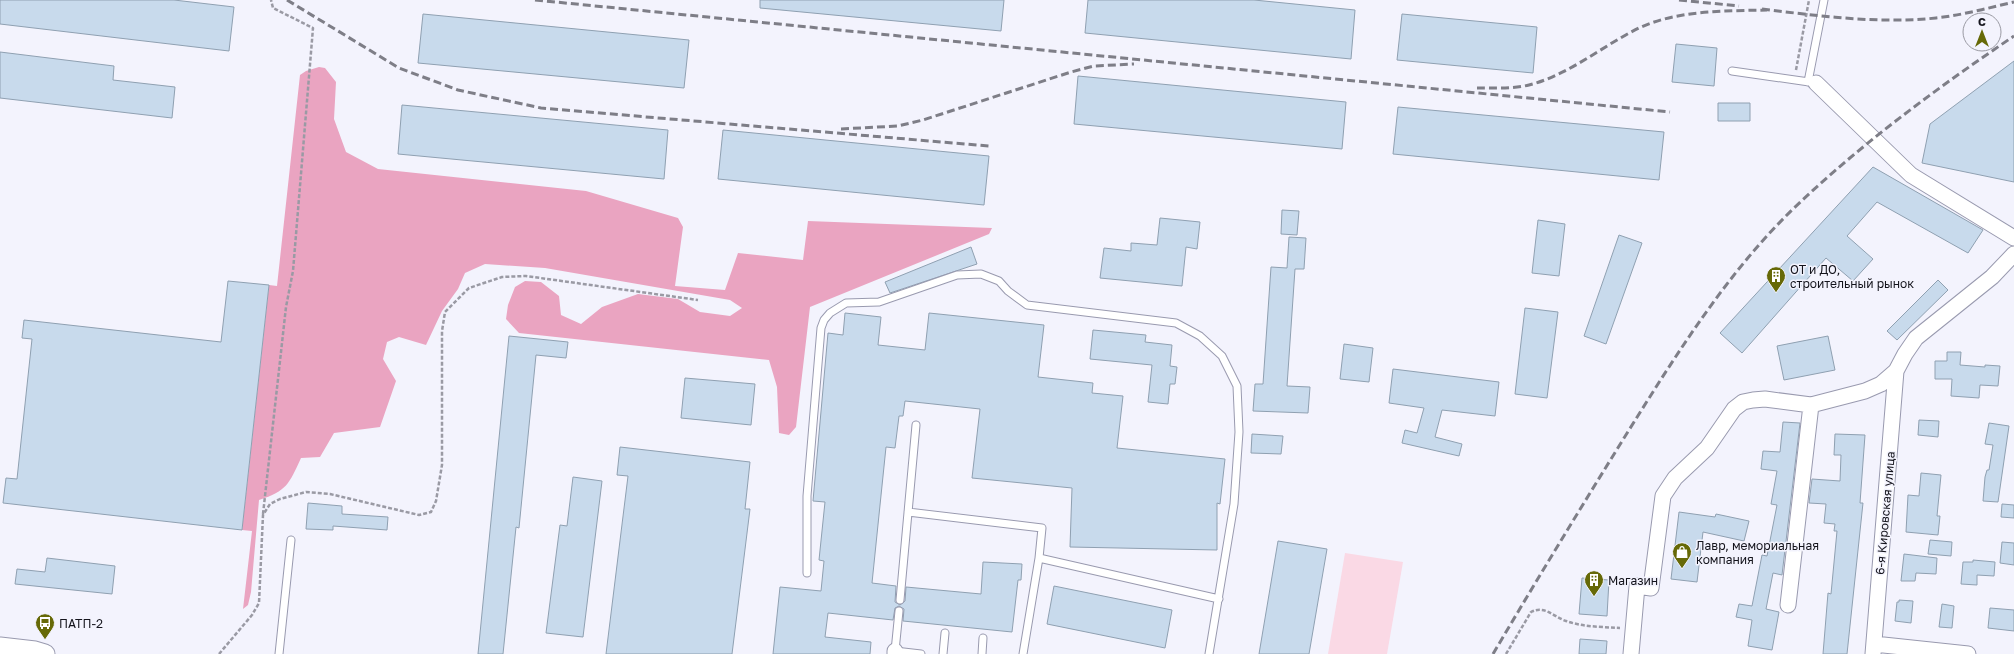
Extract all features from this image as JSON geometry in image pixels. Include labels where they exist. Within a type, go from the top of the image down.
[{"type":"street","points":[[1812,82],[1911,175],[2014,238]]},
{"type":"street","points":[[1631,654],[1637,586],[1651,588],[1663,496],[1676,478],[1707,448],[1734,409],[1743,402],[1766,399],[1812,405],[1865,391],[1881,384],[1896,372],[1905,354],[1916,338],[1992,277],[2014,254]]},
{"type":"street","name":"6-я Кировская улица","points":[[1874,649],[1896,372]]},
{"type":"street","points":[[1788,605],[1812,405]]},
{"type":"street","points":[[0,647],[35,651],[45,654]]},
{"type":"street","points":[[1874,649],[1968,654]]},
{"type":"lane","points":[[1732,71],[1812,82],[1824,0]]},
{"type":"lane","points":[[807,573],[807,496],[821,328],[824,320],[830,313],[846,303],[879,302],[957,275],[981,274],[1000,281],[1008,291],[1027,305],[1176,323],[1200,336],[1222,356],[1237,386],[1239,432],[1234,504],[1209,654]]},
{"type":"lane","points":[[900,600],[916,425]]},
{"type":"lane","points":[[908,512],[1042,528],[1039,558],[1023,654]]},
{"type":"lane","points":[[279,654],[291,540]]},
{"type":"lane","points":[[1039,558],[1219,599]]},
{"type":"lane","points":[[899,611],[895,653],[921,654]]},
{"type":"lane","points":[[943,654],[946,633]]},
{"type":"lane","points":[[982,654],[983,638]]},
{"type":"path","points":[[219,654],[252,615],[258,603],[263,515],[286,307],[293,271],[313,28],[273,8],[271,0]]},
{"type":"path","points":[[1794,80],[1810,0]]},
{"type":"path","points":[[263,515],[270,504],[280,499],[306,492],[330,494],[419,515],[431,512],[436,501],[442,465],[442,331],[445,312],[469,288],[502,277],[526,276],[698,300]]},
{"type":"path","points":[[1506,654],[1531,612],[1537,610],[1543,610],[1566,621],[1592,626],[1633,630]]},
{"type":"shaded area","points":[[319,67],[325,68],[336,82],[334,119],[346,152],[378,169],[586,191],[678,218],[683,227],[675,286],[725,290],[738,253],[803,260],[808,221],[992,228],[989,234],[810,307],[796,427],[789,435],[779,433],[777,387],[769,360],[519,333],[506,319],[508,305],[515,287],[525,281],[541,282],[559,296],[561,315],[581,324],[602,307],[638,294],[678,299],[700,312],[730,316],[742,308],[730,300],[545,268],[485,264],[465,273],[458,289],[442,311],[426,345],[399,337],[387,342],[383,359],[396,381],[380,427],[334,433],[320,457],[301,458],[290,480],[281,490],[259,500],[251,592],[248,605],[243,609],[252,531],[242,530],[269,285],[277,286],[300,75],[306,71]]},
{"type":"shaded area","points":[[1345,553],[1403,562],[1387,654],[1328,654]]},
{"type":"building","points":[[0,0],[174,0],[234,7],[229,51],[0,24]]},
{"type":"building","points":[[760,0],[1004,0],[1001,31],[760,8]]},
{"type":"building","points":[[1088,0],[1254,0],[1355,10],[1351,59],[1085,33]]},
{"type":"building","points":[[423,14],[689,40],[684,88],[418,63]]},
{"type":"building","points":[[1402,14],[1537,27],[1533,73],[1397,60]]},
{"type":"building","points":[[1676,44],[1717,48],[1714,86],[1672,82]]},
{"type":"building","points":[[0,52],[114,66],[113,80],[175,87],[172,118],[0,98]]},
{"type":"building","points":[[2014,61],[2014,182],[1922,163],[1930,124]]},
{"type":"building","points":[[1078,76],[1346,102],[1342,149],[1074,124]]},
{"type":"building","points":[[1718,103],[1750,103],[1750,121],[1718,121]]},
{"type":"building","points":[[402,105],[668,130],[664,179],[398,154]]},
{"type":"building","points":[[1398,107],[1664,132],[1659,180],[1393,154]]},
{"type":"building","points":[[723,130],[989,156],[984,205],[718,179]]},
{"type":"building","name":"ОТ и ДО, строительный рынок","points":[[1873,167],[1983,230],[1968,253],[1877,202],[1847,236],[1873,259],[1853,281],[1826,258],[1742,353],[1720,333]]},
{"type":"building","points":[[1282,210],[1299,211],[1297,235],[1281,234]]},
{"type":"building","points":[[1160,218],[1200,222],[1197,249],[1186,247],[1182,286],[1100,278],[1104,248],[1131,251],[1131,243],[1157,245]]},
{"type":"building","points":[[1538,220],[1565,224],[1559,276],[1532,273]]},
{"type":"building","points":[[1619,235],[1642,243],[1606,344],[1584,336]]},
{"type":"building","points":[[1289,237],[1306,238],[1304,269],[1295,269],[1287,386],[1310,387],[1308,413],[1253,411],[1255,384],[1263,384],[1271,267],[1287,268]]},
{"type":"building","points":[[971,247],[977,264],[890,293],[885,282]]},
{"type":"building","points":[[1938,280],[1948,290],[1897,340],[1887,331]]},
{"type":"building","points":[[228,281],[269,285],[242,530],[3,503],[6,478],[17,479],[32,339],[22,338],[24,320],[221,342]]},
{"type":"building","points":[[1525,308],[1558,312],[1547,398],[1515,394]]},
{"type":"building","points":[[845,313],[881,317],[878,345],[925,350],[929,313],[1044,325],[1038,377],[1093,383],[1092,393],[1123,396],[1117,448],[1225,459],[1220,504],[1217,503],[1217,550],[1070,547],[1072,488],[972,478],[980,409],[905,401],[903,416],[899,416],[895,448],[886,447],[872,583],[896,586],[895,602],[900,605],[905,601],[906,587],[981,594],[983,562],[1022,564],[1021,580],[1018,580],[1012,632],[903,621],[904,609],[899,606],[895,608],[893,620],[828,613],[825,637],[871,642],[870,654],[773,654],[780,587],[821,591],[824,561],[819,560],[825,502],[813,501],[828,333],[843,335]]},
{"type":"building","points":[[1093,330],[1146,335],[1145,342],[1172,345],[1170,366],[1177,367],[1175,384],[1170,384],[1168,404],[1148,402],[1152,365],[1090,359]]},
{"type":"building","points":[[509,336],[568,342],[566,358],[536,355],[519,528],[516,527],[503,654],[478,654]]},
{"type":"building","points":[[1828,336],[1835,370],[1784,380],[1777,346]]},
{"type":"building","points":[[1344,344],[1373,348],[1369,382],[1340,379]]},
{"type":"building","points":[[1947,352],[1961,352],[1960,365],[1985,367],[1985,365],[2000,366],[1998,386],[1980,385],[1979,398],[1951,396],[1952,379],[1935,379],[1935,361],[1947,361]]},
{"type":"building","points":[[1393,369],[1499,382],[1495,416],[1442,410],[1435,437],[1462,444],[1459,456],[1402,443],[1405,430],[1417,433],[1424,408],[1389,403]]},
{"type":"building","points":[[685,378],[755,384],[751,425],[681,418]]},
{"type":"building","points":[[1919,420],[1939,421],[1938,437],[1918,435]]},
{"type":"building","points":[[1783,422],[1800,423],[1782,575],[1773,573],[1766,609],[1779,612],[1772,650],[1748,646],[1752,620],[1736,617],[1739,604],[1752,606],[1762,555],[1767,556],[1777,505],[1771,504],[1777,471],[1761,469],[1763,451],[1780,452]]},
{"type":"building","points":[[1989,423],[2009,426],[1998,502],[1983,501],[1985,477],[1987,470],[1989,470],[1993,445],[1985,444]]},
{"type":"building","points":[[1252,434],[1283,436],[1281,454],[1251,453]]},
{"type":"building","points":[[1835,434],[1865,435],[1860,503],[1863,503],[1847,654],[1823,654],[1828,593],[1831,594],[1837,531],[1834,531],[1835,524],[1824,523],[1826,504],[1809,503],[1812,479],[1840,481],[1841,455],[1834,455]]},
{"type":"building","points":[[620,447],[750,462],[745,509],[750,509],[732,654],[606,654],[628,476],[617,475]]},
{"type":"building","points":[[1921,473],[1941,475],[1937,516],[1940,516],[1938,535],[1906,532],[1908,495],[1919,496]]},
{"type":"building","points":[[573,477],[602,481],[583,637],[546,633],[560,525],[567,526]]},
{"type":"building","points":[[308,503],[342,506],[342,514],[388,517],[387,530],[333,526],[333,530],[306,529]]},
{"type":"building","points":[[2002,504],[2014,505],[2014,518],[2001,517]]},
{"type":"building","points":[[1679,512],[1715,517],[1716,514],[1749,521],[1744,541],[1703,532],[1697,582],[1671,579]]},
{"type":"building","points":[[1930,540],[1952,542],[1951,556],[1928,554]]},
{"type":"building","points":[[1278,541],[1327,549],[1309,654],[1259,654]]},
{"type":"building","points":[[2002,542],[2014,543],[2014,565],[2000,563]]},
{"type":"building","points":[[1904,554],[1937,558],[1936,574],[1916,573],[1915,581],[1901,581]]},
{"type":"building","points":[[47,558],[115,566],[112,594],[15,584],[17,569],[45,572]]},
{"type":"building","points":[[1973,560],[1995,562],[1994,576],[1977,575],[1977,585],[1961,584],[1963,562],[1973,562]]},
{"type":"building","name":"Магазин","points":[[1582,578],[1609,580],[1607,616],[1579,614]]},
{"type":"building","points":[[1054,586],[1172,610],[1165,648],[1047,624]]},
{"type":"building","points":[[1899,600],[1913,601],[1911,623],[1895,621],[1897,602],[1899,602]]},
{"type":"building","points":[[1942,604],[1954,606],[1952,628],[1939,627]]},
{"type":"building","points":[[1990,608],[2014,610],[2014,631],[1988,628]]},
{"type":"building","points":[[1580,639],[1607,641],[1606,654],[1579,654]]},
{"type":"railway","points":[[287,0],[399,68],[458,90],[541,108],[989,146]]},
{"type":"railway","points":[[535,0],[1670,112]]},
{"type":"railway","points":[[1679,0],[1739,6]]},
{"type":"railway","points":[[1762,9],[1871,20],[1914,20],[1956,15],[2014,2]]},
{"type":"railway","points":[[1477,88],[1516,87],[1529,85],[1544,80],[1572,67],[1625,35],[1654,22],[1702,13],[1767,10]]},
{"type":"railway","points":[[1493,654],[1580,509],[1688,338],[1749,257],[1794,208],[1846,161],[1928,96],[2014,36]]},
{"type":"railway","points":[[841,129],[898,126],[923,120],[1071,72],[1094,66],[1134,64]]},
{"type":"place","name":"ОТ и ДО, строительный рынок","points":[[1776,293]]},
{"type":"place","name":"Лавр, мемориальная компания","points":[[1682,569]]},
{"type":"place","name":"Магазин","points":[[1594,597]]},
{"type":"place","name":"ПАТП-2","points":[[45,640]]}]
